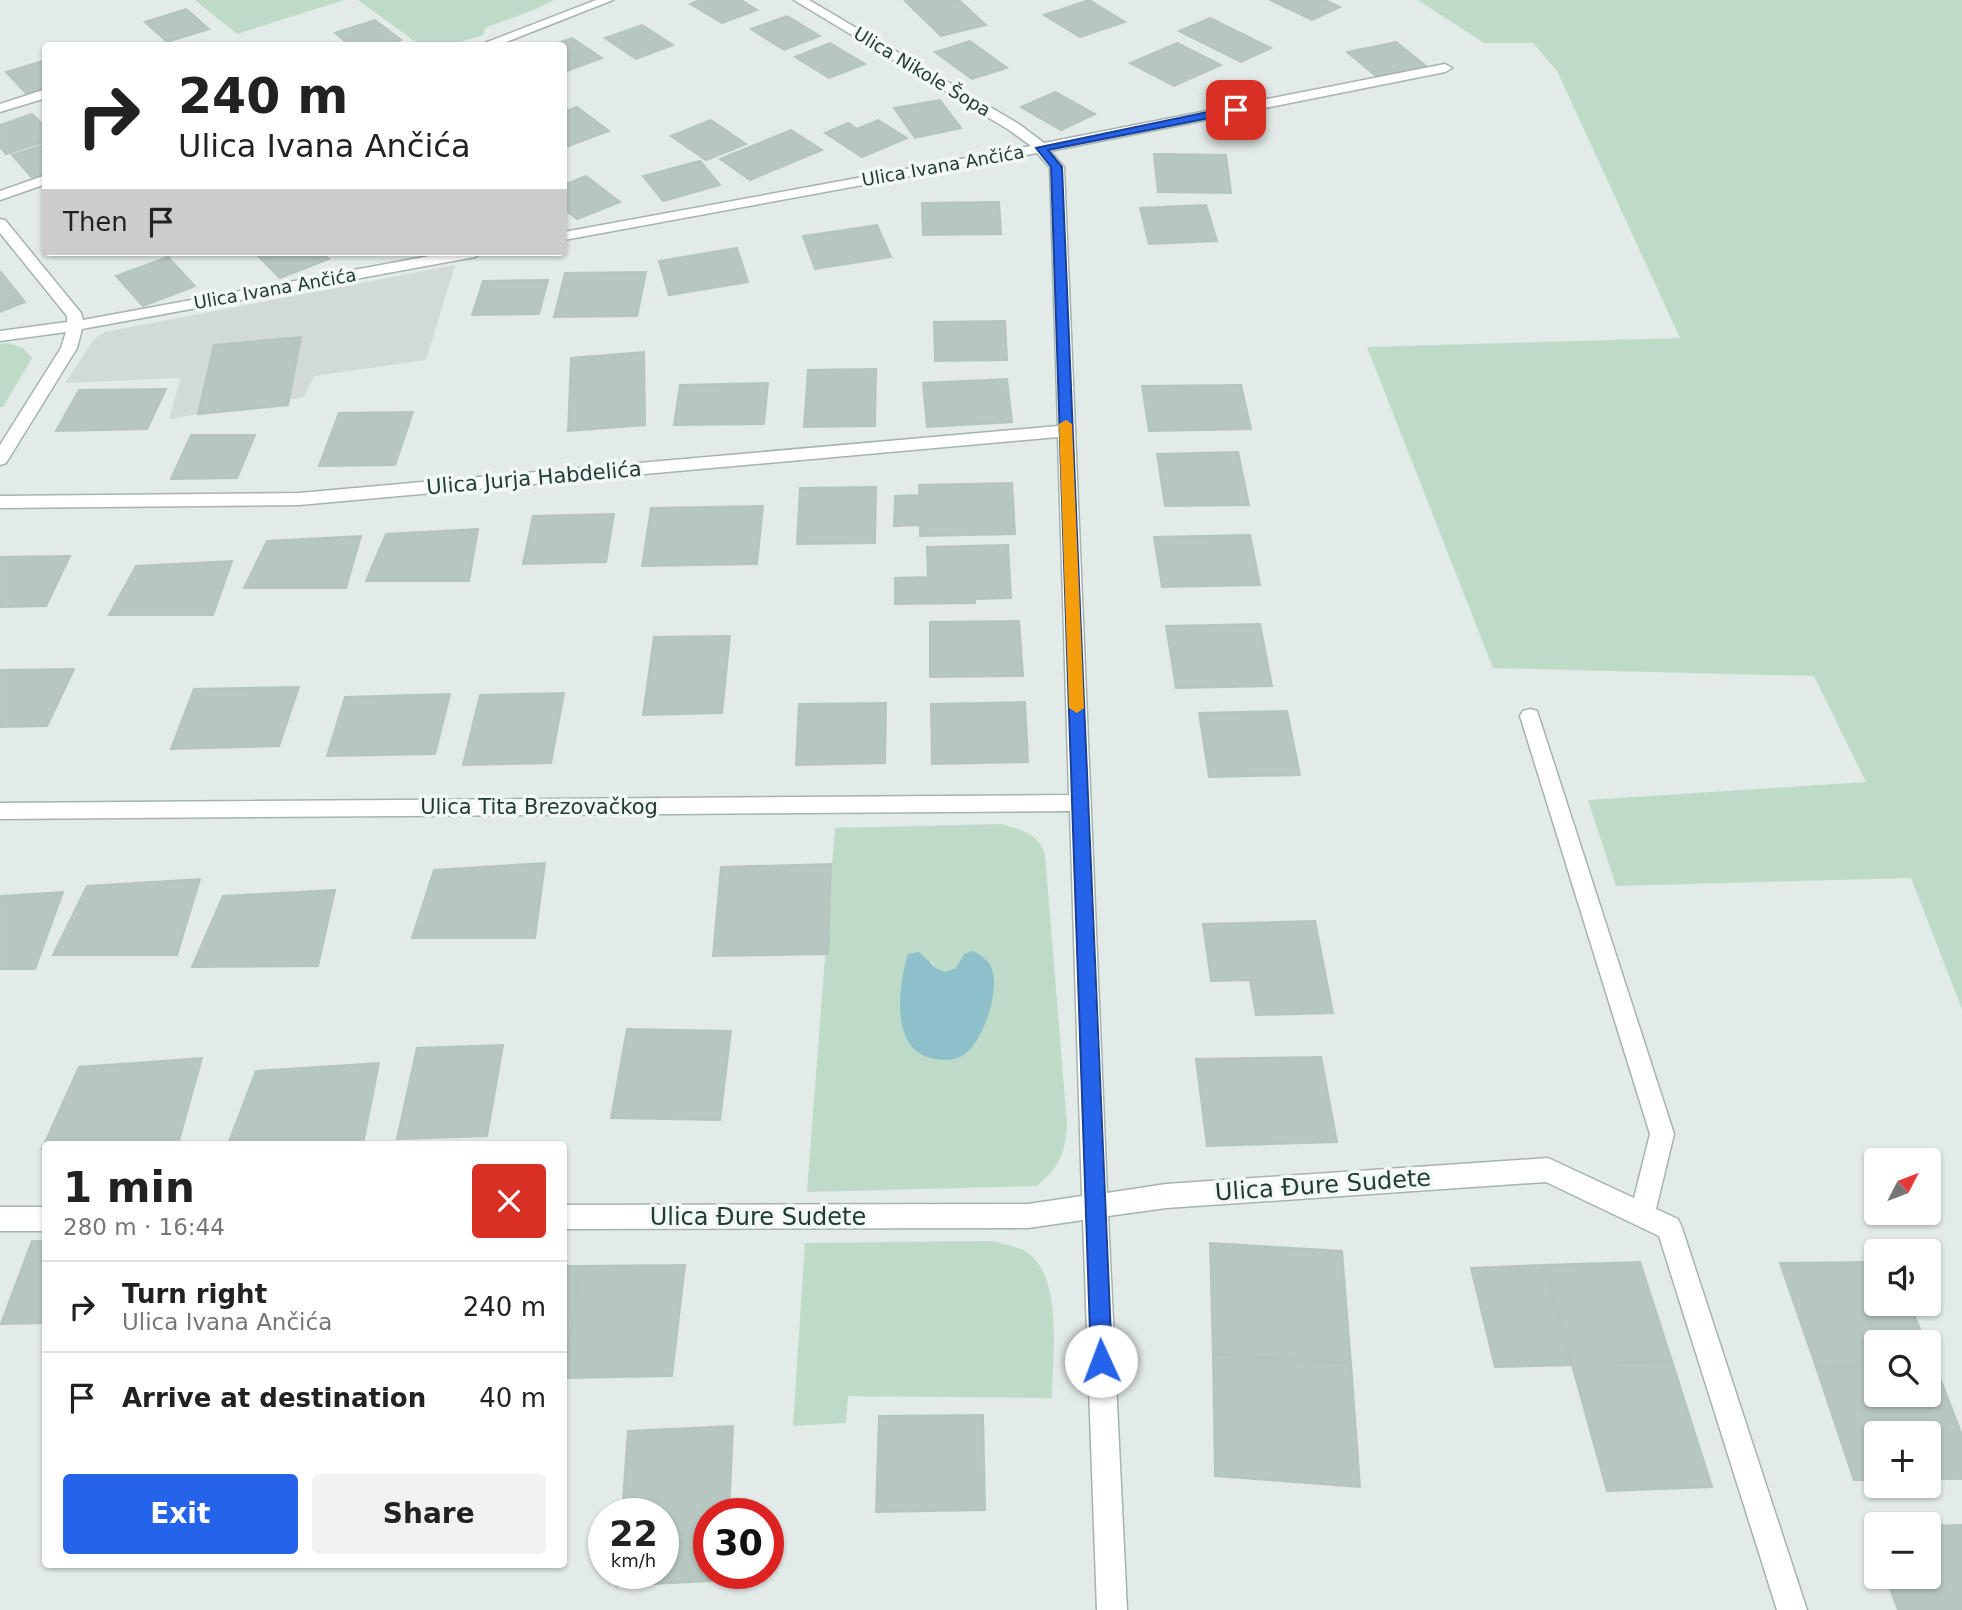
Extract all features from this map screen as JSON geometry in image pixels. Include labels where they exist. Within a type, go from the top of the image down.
[{"type":"street","points":[[494,42],[607,0]]},
{"type":"street","name":"Ulica Nikole Šopa","points":[[800,0],[1014,128],[1042,148]]},
{"type":"street","name":"Ulica Ivana Ančića","points":[[567,235],[1042,148],[1445,68]]},
{"type":"street","points":[[0,108],[42,94]]},
{"type":"street","points":[[1042,148],[1057,167],[1076,662],[1078,803],[1112,1610]]},
{"type":"street","points":[[0,196],[42,180]]},
{"type":"street","points":[[0,223],[75,316],[69,348],[0,459]]},
{"type":"street","name":"Ulica Ivana Ančića","points":[[0,336],[75,326],[453,256]]},
{"type":"street","name":"Ulica Jurja Habdelića","points":[[0,502],[299,499],[1066,431]]},
{"type":"street","points":[[1530,716],[1662,1134],[1642,1215]]},
{"type":"street","name":"Ulica Tita Brezovačkog","points":[[0,811],[1078,803]]},
{"type":"street","name":"Ulica Đure Sudete","points":[[567,1217],[1028,1216],[1166,1196],[1548,1170],[1670,1228],[1792,1610]]},
{"type":"street","points":[[0,1219],[42,1219]]},
{"type":"shaded area","points":[[455,265],[426,360],[314,376],[304,397],[169,419],[181,378],[65,383],[94,339],[105,332]]},
{"type":"green space","points":[[195,0],[344,0],[237,34]]},
{"type":"green space","points":[[358,0],[554,0],[485,28],[483,35],[460,42],[416,42]]},
{"type":"green space","points":[[1418,0],[1962,0],[1962,1009],[1911,878],[1616,886],[1588,800],[1866,782],[1814,676],[1493,668],[1367,347],[1680,338],[1557,71],[1533,43],[1484,43]]},
{"type":"green space","points":[[8,343],[23,348],[32,358],[3,407],[0,407],[0,344]]},
{"type":"green space","points":[[1001,824],[1034,837],[1042,848],[1045,855],[1067,1124],[1060,1159],[1037,1186],[807,1192],[835,828]],"holes":[[[964,954],[926,1057],[931,960],[936,968],[945,972],[956,969]]]},
{"type":"green space","points":[[992,1241],[1023,1250],[1036,1261],[1045,1277],[1051,1296],[1053,1317],[1052,1398],[848,1396],[846,1423],[793,1426],[805,1243]]},
{"type":"water","points":[[973,951],[989,963],[994,979],[992,1003],[983,1029],[970,1050],[951,1060],[935,1059],[918,1052],[908,1042],[900,1014],[902,982],[908,954],[919,952],[936,968],[945,972],[956,968],[964,954]]},
{"type":"building","points":[[700,0],[741,0],[757,10],[722,23],[690,4]]},
{"type":"building","points":[[959,0],[986,25],[941,36],[905,1]]},
{"type":"building","points":[[1089,0],[1125,22],[1080,37],[1044,15]]},
{"type":"building","points":[[1270,0],[1325,0],[1340,7],[1312,20]]},
{"type":"building","points":[[186,9],[209,29],[167,42],[145,22]]},
{"type":"building","points":[[787,16],[820,36],[784,50],[751,29]]},
{"type":"building","points":[[1210,18],[1271,48],[1241,62],[1179,31]]},
{"type":"building","points":[[375,20],[401,40],[346,42],[335,33]]},
{"type":"building","points":[[642,25],[673,45],[636,59],[605,38]]},
{"type":"building","points":[[572,38],[602,58],[567,71],[567,42],[560,42]]},
{"type":"building","points":[[970,41],[1007,68],[972,79],[935,52]]},
{"type":"building","points":[[1396,42],[1426,66],[1377,77],[1347,52]]},
{"type":"building","points":[[830,43],[865,64],[829,78],[795,57]]},
{"type":"building","points":[[1177,43],[1221,65],[1174,86],[1130,63]]},
{"type":"building","points":[[42,61],[42,89],[27,94],[6,72]]},
{"type":"building","points":[[1055,92],[1095,114],[1061,130],[1021,107]]},
{"type":"building","points":[[940,100],[961,128],[915,138],[894,108]]},
{"type":"building","points":[[577,107],[609,131],[568,146],[567,111]]},
{"type":"building","points":[[32,114],[42,124],[42,142],[6,154],[0,147],[0,125]]},
{"type":"building","points":[[711,120],[746,144],[706,160],[671,136]]},
{"type":"building","points":[[878,120],[907,138],[862,157],[825,133],[848,123],[857,129]]},
{"type":"building","points":[[791,130],[822,150],[750,180],[720,159]]},
{"type":"building","points":[[42,145],[42,177],[34,180],[12,155]]},
{"type":"building","points":[[1154,154],[1226,155],[1231,193],[1158,192]]},
{"type":"building","points":[[700,161],[720,185],[663,201],[643,176]]},
{"type":"building","points":[[586,176],[620,202],[577,219],[567,211],[567,184]]},
{"type":"building","points":[[999,202],[1001,234],[923,235],[922,203]]},
{"type":"building","points":[[1206,205],[1217,241],[1149,244],[1140,208]]},
{"type":"building","points":[[877,225],[891,257],[815,269],[803,236]]},
{"type":"building","points":[[737,248],[748,282],[669,295],[659,261]]},
{"type":"building","points":[[258,256],[326,256],[329,259],[280,278]]},
{"type":"building","points":[[168,257],[195,286],[143,306],[116,276]]},
{"type":"building","points":[[646,272],[637,316],[554,317],[565,273]]},
{"type":"building","points":[[0,273],[25,302],[0,312]]},
{"type":"building","points":[[548,280],[539,314],[472,315],[483,281]]},
{"type":"building","points":[[1005,321],[1007,360],[935,361],[934,322]]},
{"type":"building","points":[[301,337],[288,405],[198,414],[214,345]]},
{"type":"building","points":[[644,352],[645,425],[568,431],[571,358]]},
{"type":"building","points":[[876,369],[875,426],[804,427],[808,370]]},
{"type":"building","points":[[1007,379],[1012,422],[927,427],[923,383]]},
{"type":"building","points":[[768,383],[764,424],[674,425],[680,385]]},
{"type":"building","points":[[1241,385],[1251,429],[1149,431],[1142,386]]},
{"type":"building","points":[[166,389],[147,429],[56,431],[79,390]]},
{"type":"building","points":[[413,412],[395,465],[319,466],[339,413]]},
{"type":"building","points":[[191,435],[255,435],[237,478],[171,479]]},
{"type":"building","points":[[1238,452],[1249,505],[1165,506],[1157,454]]},
{"type":"building","points":[[1012,483],[1015,534],[920,536],[920,525],[894,526],[895,496],[919,495],[919,485]]},
{"type":"building","points":[[876,487],[875,543],[797,544],[800,488]]},
{"type":"building","points":[[763,506],[757,564],[642,566],[651,508]]},
{"type":"building","points":[[614,514],[606,562],[523,564],[533,516]]},
{"type":"building","points":[[478,529],[469,581],[366,581],[386,534]]},
{"type":"building","points":[[1250,535],[1260,585],[1162,587],[1154,537]]},
{"type":"building","points":[[361,536],[346,588],[244,588],[267,541]]},
{"type":"building","points":[[1008,545],[1011,598],[975,599],[975,603],[895,604],[895,578],[928,577],[927,547]]},
{"type":"building","points":[[70,556],[46,606],[0,607],[0,557]]},
{"type":"building","points":[[232,561],[213,615],[109,615],[136,566]]},
{"type":"building","points":[[1019,621],[1023,676],[930,677],[930,622]]},
{"type":"building","points":[[1260,624],[1272,686],[1176,688],[1166,626]]},
{"type":"building","points":[[730,636],[722,713],[643,715],[654,637]]},
{"type":"building","points":[[74,669],[47,726],[0,727],[0,670]]},
{"type":"building","points":[[299,687],[279,746],[171,749],[194,689]]},
{"type":"building","points":[[564,693],[551,763],[463,765],[480,695]]},
{"type":"building","points":[[450,694],[435,754],[327,756],[345,697]]},
{"type":"building","points":[[1025,702],[1028,762],[932,764],[931,704]]},
{"type":"building","points":[[886,703],[885,763],[796,765],[799,704]]},
{"type":"building","points":[[1287,711],[1300,775],[1209,777],[1199,713]]},
{"type":"building","points":[[545,863],[535,938],[412,938],[434,870]]},
{"type":"building","points":[[831,864],[828,954],[713,956],[721,867]]},
{"type":"building","points":[[200,879],[177,955],[53,955],[87,886]]},
{"type":"building","points":[[335,890],[318,966],[192,967],[223,896]]},
{"type":"building","points":[[63,892],[35,969],[0,969],[0,896]]},
{"type":"building","points":[[1315,921],[1333,1013],[1256,1015],[1250,980],[1211,981],[1203,924]]},
{"type":"building","points":[[627,1029],[731,1031],[720,1120],[611,1118]]},
{"type":"building","points":[[503,1045],[487,1136],[397,1139],[417,1048]]},
{"type":"building","points":[[1321,1057],[1337,1142],[1207,1146],[1196,1059]]},
{"type":"building","points":[[202,1058],[179,1141],[46,1141],[79,1067]]},
{"type":"building","points":[[379,1063],[364,1141],[229,1141],[256,1071]]},
{"type":"building","points":[[32,1241],[42,1241],[42,1323],[1,1324]]},
{"type":"building","points":[[1210,1243],[1342,1251],[1351,1364],[1213,1354]]},
{"type":"building","points":[[1640,1262],[1672,1361],[1572,1365],[1544,1265]]},
{"type":"building","points":[[1864,1262],[1864,1316],[1915,1316],[1920,1330],[1864,1330],[1864,1366],[1816,1367],[1780,1263]]},
{"type":"building","points":[[685,1265],[672,1376],[567,1378],[567,1358],[581,1266]]},
{"type":"building","points":[[1544,1265],[1572,1365],[1495,1367],[1471,1268]]},
{"type":"building","points":[[567,1266],[581,1266],[567,1355]]},
{"type":"building","points":[[1213,1354],[1351,1364],[1360,1487],[1215,1476]]},
{"type":"building","points":[[1672,1361],[1712,1487],[1607,1491],[1572,1365]]},
{"type":"building","points":[[1864,1366],[1864,1407],[1941,1407],[1941,1381],[1962,1435],[1962,1479],[1941,1479],[1941,1421],[1864,1421],[1864,1480],[1854,1480],[1816,1367]]},
{"type":"building","points":[[983,1415],[985,1510],[876,1512],[879,1416]]},
{"type":"building","points":[[733,1426],[730,1498],[693,1498],[693,1582],[679,1583],[679,1498],[623,1498],[628,1431]]},
{"type":"building","points":[[1962,1525],[1962,1610],[1898,1610],[1890,1589],[1941,1589],[1941,1526]]},
{"type":"slow traffic","points":[[1066,424],[1077,708]]},
{"type":"route","points":[[1101,1361],[1078,803],[1076,662],[1057,167],[1042,148],[1236,110]]}]
